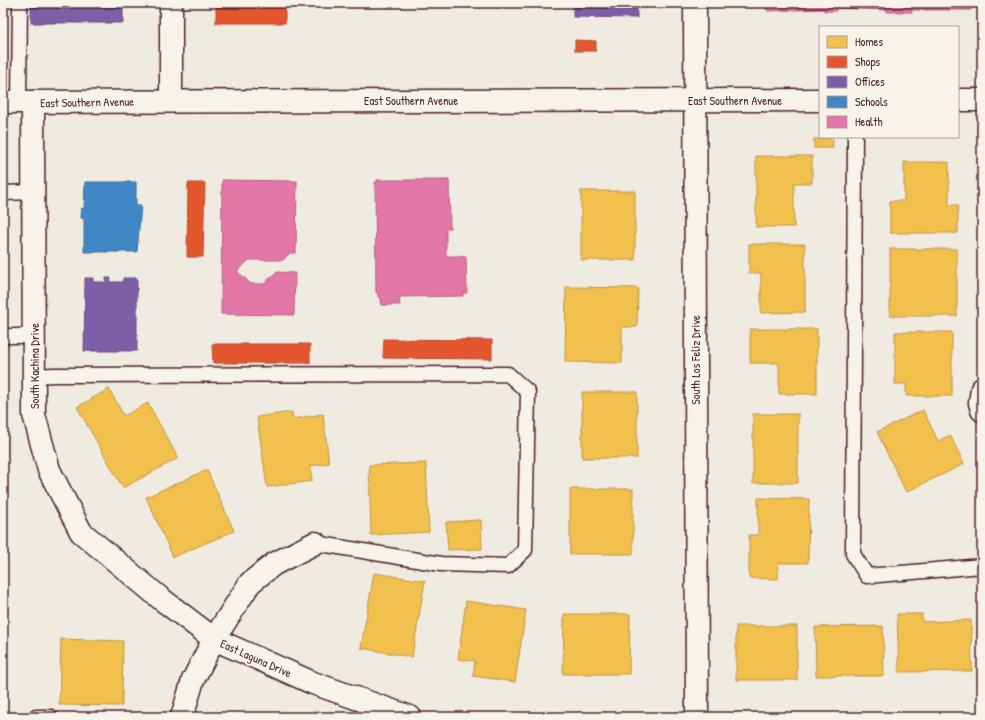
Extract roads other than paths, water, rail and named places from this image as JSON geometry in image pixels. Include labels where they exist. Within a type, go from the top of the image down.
[{"type":"street","points":[[171,3],[171,100]]},
{"type":"street","name":"South Los Feliz Drive","points":[[695,3],[696,717]]},
{"type":"street","name":"East Southern Avenue","points":[[18,102],[171,100],[819,100]]},
{"type":"street","points":[[959,100],[982,100]]},
{"type":"street","name":"South Kachina Drive","points":[[18,102],[34,192],[34,415],[49,470],[81,532],[160,598],[214,639]]},
{"type":"street","points":[[982,389],[980,404],[982,410]]},
{"type":"street","name":"East Laguna Drive","points":[[316,543],[274,564],[250,583],[214,639],[313,683],[410,717]]},
{"type":"street","points":[[182,717],[193,680],[214,639]]},
{"type":"lane","points":[[18,102],[20,3]]},
{"type":"lane","points":[[854,138],[853,554],[868,576],[982,566]]},
{"type":"lane","points":[[3,193],[34,192]]},
{"type":"lane","points":[[3,336],[34,336]]},
{"type":"lane","points":[[34,376],[53,374],[508,374],[528,392],[525,550],[508,566],[441,564],[347,550],[316,543]]},
{"type":"lane","points":[[36,717],[51,717]]}]
